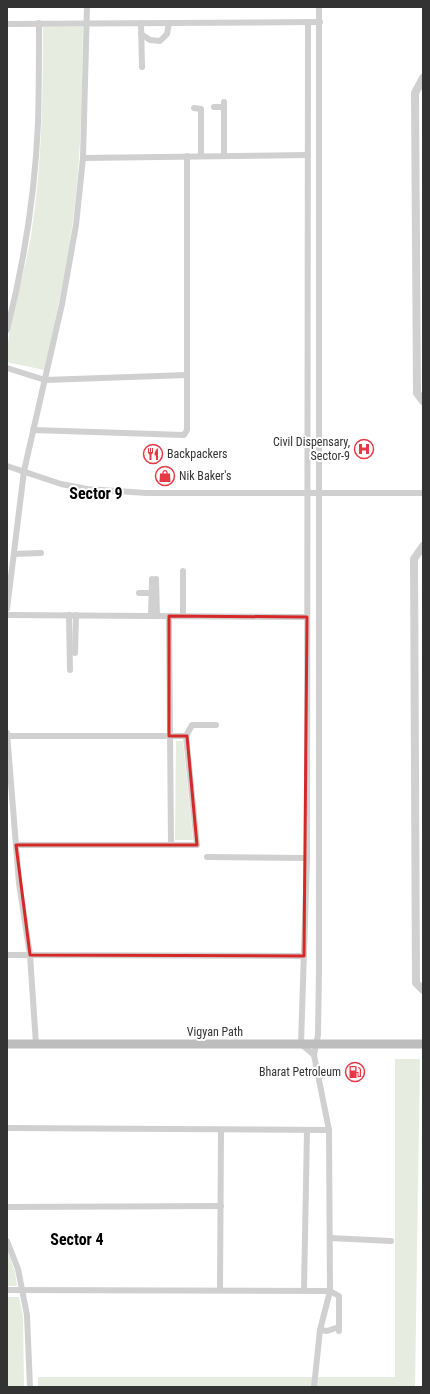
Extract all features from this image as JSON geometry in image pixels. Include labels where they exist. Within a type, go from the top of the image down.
[{"type":"main road","name":"Vigyan Path","points":[[7,1044],[423,1044]]},
{"type":"street","points":[[7,609],[24,471],[62,304],[75,232],[83,158],[87,7]]},
{"type":"street","points":[[314,1387],[320,1330],[330,1291],[329,1130],[314,1055],[317,1045],[318,969],[320,7]]},
{"type":"street","points":[[308,22],[307,858],[301,1044],[314,1055]]},
{"type":"street","points":[[7,24],[320,22]]},
{"type":"street","points":[[7,330],[26,238],[34,175],[38,124],[39,23]]},
{"type":"street","points":[[141,23],[142,67]]},
{"type":"street","points":[[142,34],[150,40],[160,41],[167,34],[169,23]]},
{"type":"street","points":[[423,78],[416,93],[416,101],[417,392],[423,400]]},
{"type":"street","points":[[214,107],[224,105],[224,156]]},
{"type":"street","points":[[194,108],[201,109],[200,156]]},
{"type":"street","points":[[83,158],[308,155]]},
{"type":"street","points":[[33,430],[184,435],[187,430],[187,156]]},
{"type":"street","points":[[7,368],[45,380],[187,376]]},
{"type":"street","points":[[7,466],[62,484],[101,490],[146,493],[423,493]]},
{"type":"street","points":[[423,546],[414,559],[414,574],[416,983],[423,990]]},
{"type":"street","points":[[14,554],[41,553]]},
{"type":"street","points":[[183,571],[183,616]]},
{"type":"street","points":[[154,579],[154,616],[152,593],[154,579]]},
{"type":"street","points":[[139,593],[152,593]]},
{"type":"street","points":[[7,615],[307,617]]},
{"type":"street","points":[[69,615],[70,670]]},
{"type":"street","points":[[75,653],[76,615]]},
{"type":"street","points":[[169,616],[171,845]]},
{"type":"street","points":[[16,845],[197,845],[186,736],[191,727],[195,724],[216,725]]},
{"type":"street","points":[[7,732],[19,883],[30,955],[36,1044]]},
{"type":"street","points":[[7,736],[186,736]]},
{"type":"street","points":[[207,857],[307,858]]},
{"type":"street","points":[[7,955],[304,956]]},
{"type":"street","points":[[7,1128],[329,1130]]},
{"type":"street","points":[[220,1290],[221,1130]]},
{"type":"street","points":[[304,1290],[307,1130]]},
{"type":"street","points":[[7,1207],[221,1206]]},
{"type":"street","points":[[330,1238],[391,1241]]},
{"type":"street","points":[[7,1241],[18,1269],[27,1315],[30,1387]]},
{"type":"street","points":[[7,1290],[304,1290],[330,1291],[336,1293],[339,1296],[339,1329],[327,1331],[320,1330]]},
{"type":"highlighted area","points":[[169,616],[307,617],[304,956],[30,955],[16,845],[197,845],[187,736],[169,736]]},
{"type":"shaded area","points":[[43,27],[83,27],[80,142],[74,212],[61,292],[44,370],[7,362],[10,330],[28,252],[38,184],[42,106]]},
{"type":"shaded area","points":[[176,741],[183,741],[193,840],[175,840]]},
{"type":"shaded area","points":[[395,1059],[420,1059],[415,1387],[38,1387],[38,1377],[395,1377]]},
{"type":"shaded area","points":[[7,1249],[15,1272],[17,1286],[7,1286]]},
{"type":"shaded area","points":[[7,1297],[19,1297],[23,1316],[24,1387],[7,1387]]},
{"type":"place","name":"Civil Dispensary, Sector-9","points":[[364,449]]},
{"type":"place","name":"Backpackers","points":[[153,454]]},
{"type":"place","name":"Nik Baker's","points":[[165,476]]},
{"type":"place","name":"Bharat Petroleum","points":[[355,1072]]},
{"type":"district","name":"Sector 9","points":[[96,493]]},
{"type":"district","name":"Sector 4","points":[[77,1239]]}]
